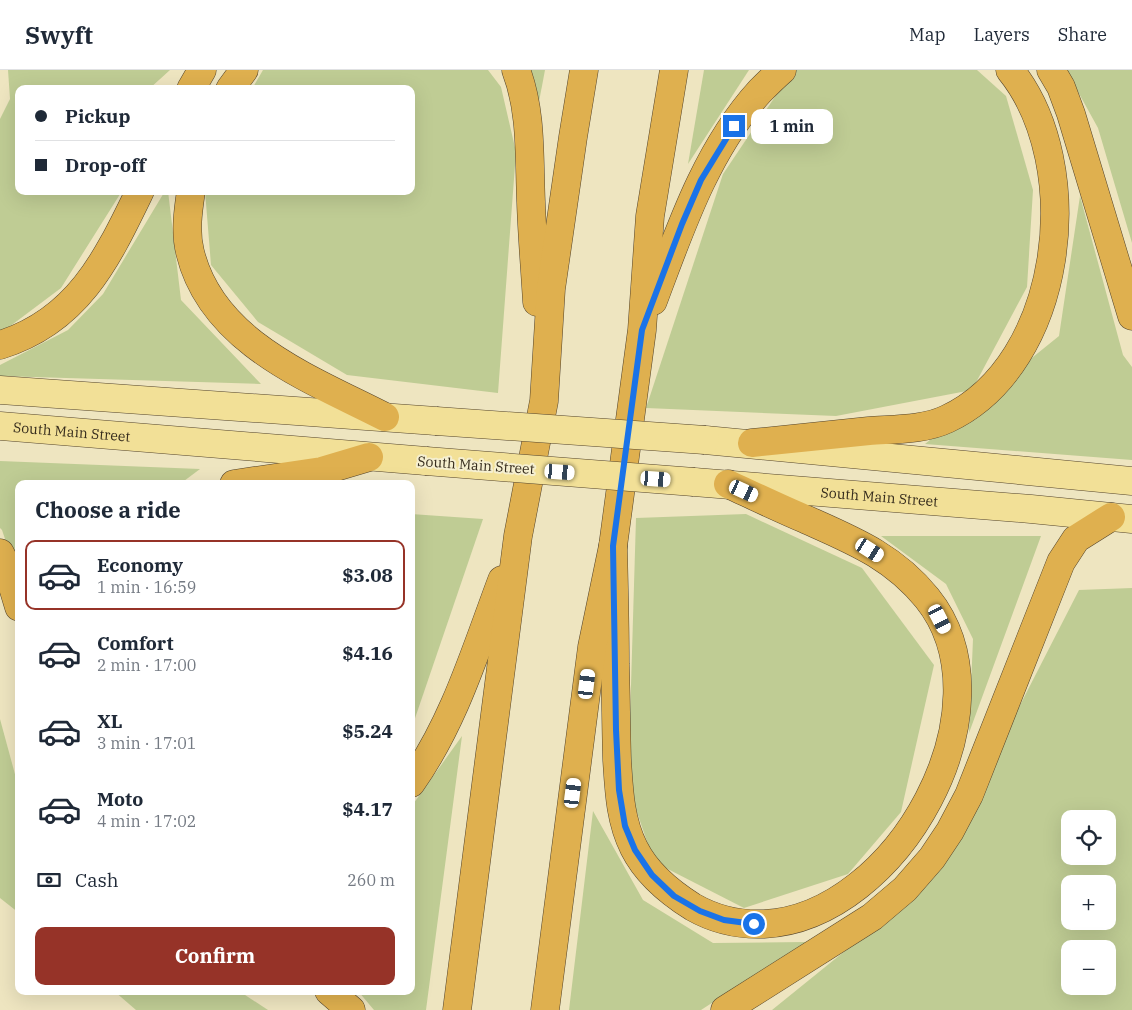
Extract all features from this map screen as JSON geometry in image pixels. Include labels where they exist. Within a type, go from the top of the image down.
[{"type":"highway","points":[[193,85],[202,70]]},
{"type":"highway","points":[[233,85],[244,70]]},
{"type":"highway","points":[[516,70],[523,89],[528,115],[531,207],[544,401]]},
{"type":"highway","points":[[457,1010],[518,536],[544,401],[551,289],[584,70]]},
{"type":"highway","points":[[545,1010],[592,647],[613,546],[642,330],[650,216],[674,70]]},
{"type":"highway","points":[[642,330],[682,224],[701,180],[742,113],[760,91],[782,70]]},
{"type":"highway","points":[[752,443],[902,429],[931,424],[945,420],[964,410],[989,391],[1006,371],[1028,335],[1042,300],[1051,266],[1055,230],[1054,189],[1044,138],[1026,93],[1010,70]]},
{"type":"highway","points":[[1051,70],[1061,87],[1071,114],[1132,316]]},
{"type":"highway","points":[[0,345],[34,331],[56,317],[84,289],[100,267],[138,195]]},
{"type":"highway","points":[[190,195],[187,218],[190,251],[199,278],[219,308],[240,333],[277,361],[385,417]]},
{"type":"highway","points":[[261,480],[322,471],[369,457]]},
{"type":"highway","points":[[613,546],[616,730],[619,790],[625,826],[635,850],[652,875],[674,896],[700,911],[724,920],[754,924],[775,923],[814,913],[857,886],[882,864],[906,837],[924,809],[940,775],[951,740],[957,702],[955,659],[947,632],[934,607],[905,575],[881,556],[835,531],[806,520],[728,484]]},
{"type":"highway","points":[[725,1010],[872,917],[905,888],[932,858],[950,831],[969,795],[1061,562],[1076,539],[1121,518]]},
{"type":"highway","points":[[415,777],[447,721],[468,672],[518,536]]},
{"type":"highway","points":[[0,553],[7,567],[15,594]]},
{"type":"highway","points":[[334,995],[351,1010]]},
{"type":"main road","points":[[0,390],[752,443],[1132,481]]},
{"type":"main road","name":"South Main Street","points":[[0,426],[369,457],[728,484],[1121,518]]},
{"type":"green space","points":[[8,70],[170,70],[153,85],[15,85],[15,195],[119,195],[61,288],[5,330],[0,330],[0,119],[10,99]]},
{"type":"green space","points":[[263,70],[488,70],[501,87],[516,152],[498,393],[347,375],[258,322],[211,265],[205,195],[415,195],[415,85],[254,85]]},
{"type":"green space","points":[[521,70],[545,70],[538,107]]},
{"type":"green space","points":[[704,70],[749,70],[688,164]]},
{"type":"green space","points":[[793,70],[977,70],[1006,96],[1033,190],[1027,287],[972,390],[836,416],[646,408],[723,174]]},
{"type":"green space","points":[[1066,70],[1132,70],[1132,243],[1098,128]]},
{"type":"green space","points":[[163,195],[168,195],[181,300],[261,384],[0,376],[0,365],[68,330],[103,294]]},
{"type":"green space","points":[[1080,196],[1123,355],[1132,367],[1132,460],[925,444],[1059,336]]},
{"type":"green space","points":[[0,461],[200,469],[185,480],[15,480],[15,568],[0,528]]},
{"type":"green space","points":[[415,514],[483,519],[415,718]]},
{"type":"green space","points":[[746,514],[862,568],[934,665],[901,812],[848,874],[744,908],[654,862],[628,786],[636,518]]},
{"type":"green space","points":[[881,536],[1041,536],[969,733],[973,639],[946,584]]},
{"type":"green space","points":[[1132,588],[1132,1010],[772,1010],[929,883],[1079,590]]},
{"type":"green space","points":[[0,719],[15,774],[15,910],[0,898]]},
{"type":"green space","points":[[462,736],[426,1010],[374,1010],[361,995],[415,995],[415,801]]},
{"type":"green space","points":[[593,811],[643,900],[713,943],[806,942],[701,1010],[569,1010]]},
{"type":"green space","points":[[119,995],[245,995],[268,1010],[136,1010]]},
{"type":"route","points":[[734,126],[701,180],[682,224],[642,330],[624,452],[613,546],[616,730],[620,805],[625,826],[635,850],[652,875],[674,896],[700,911],[724,920],[754,924]]}]
